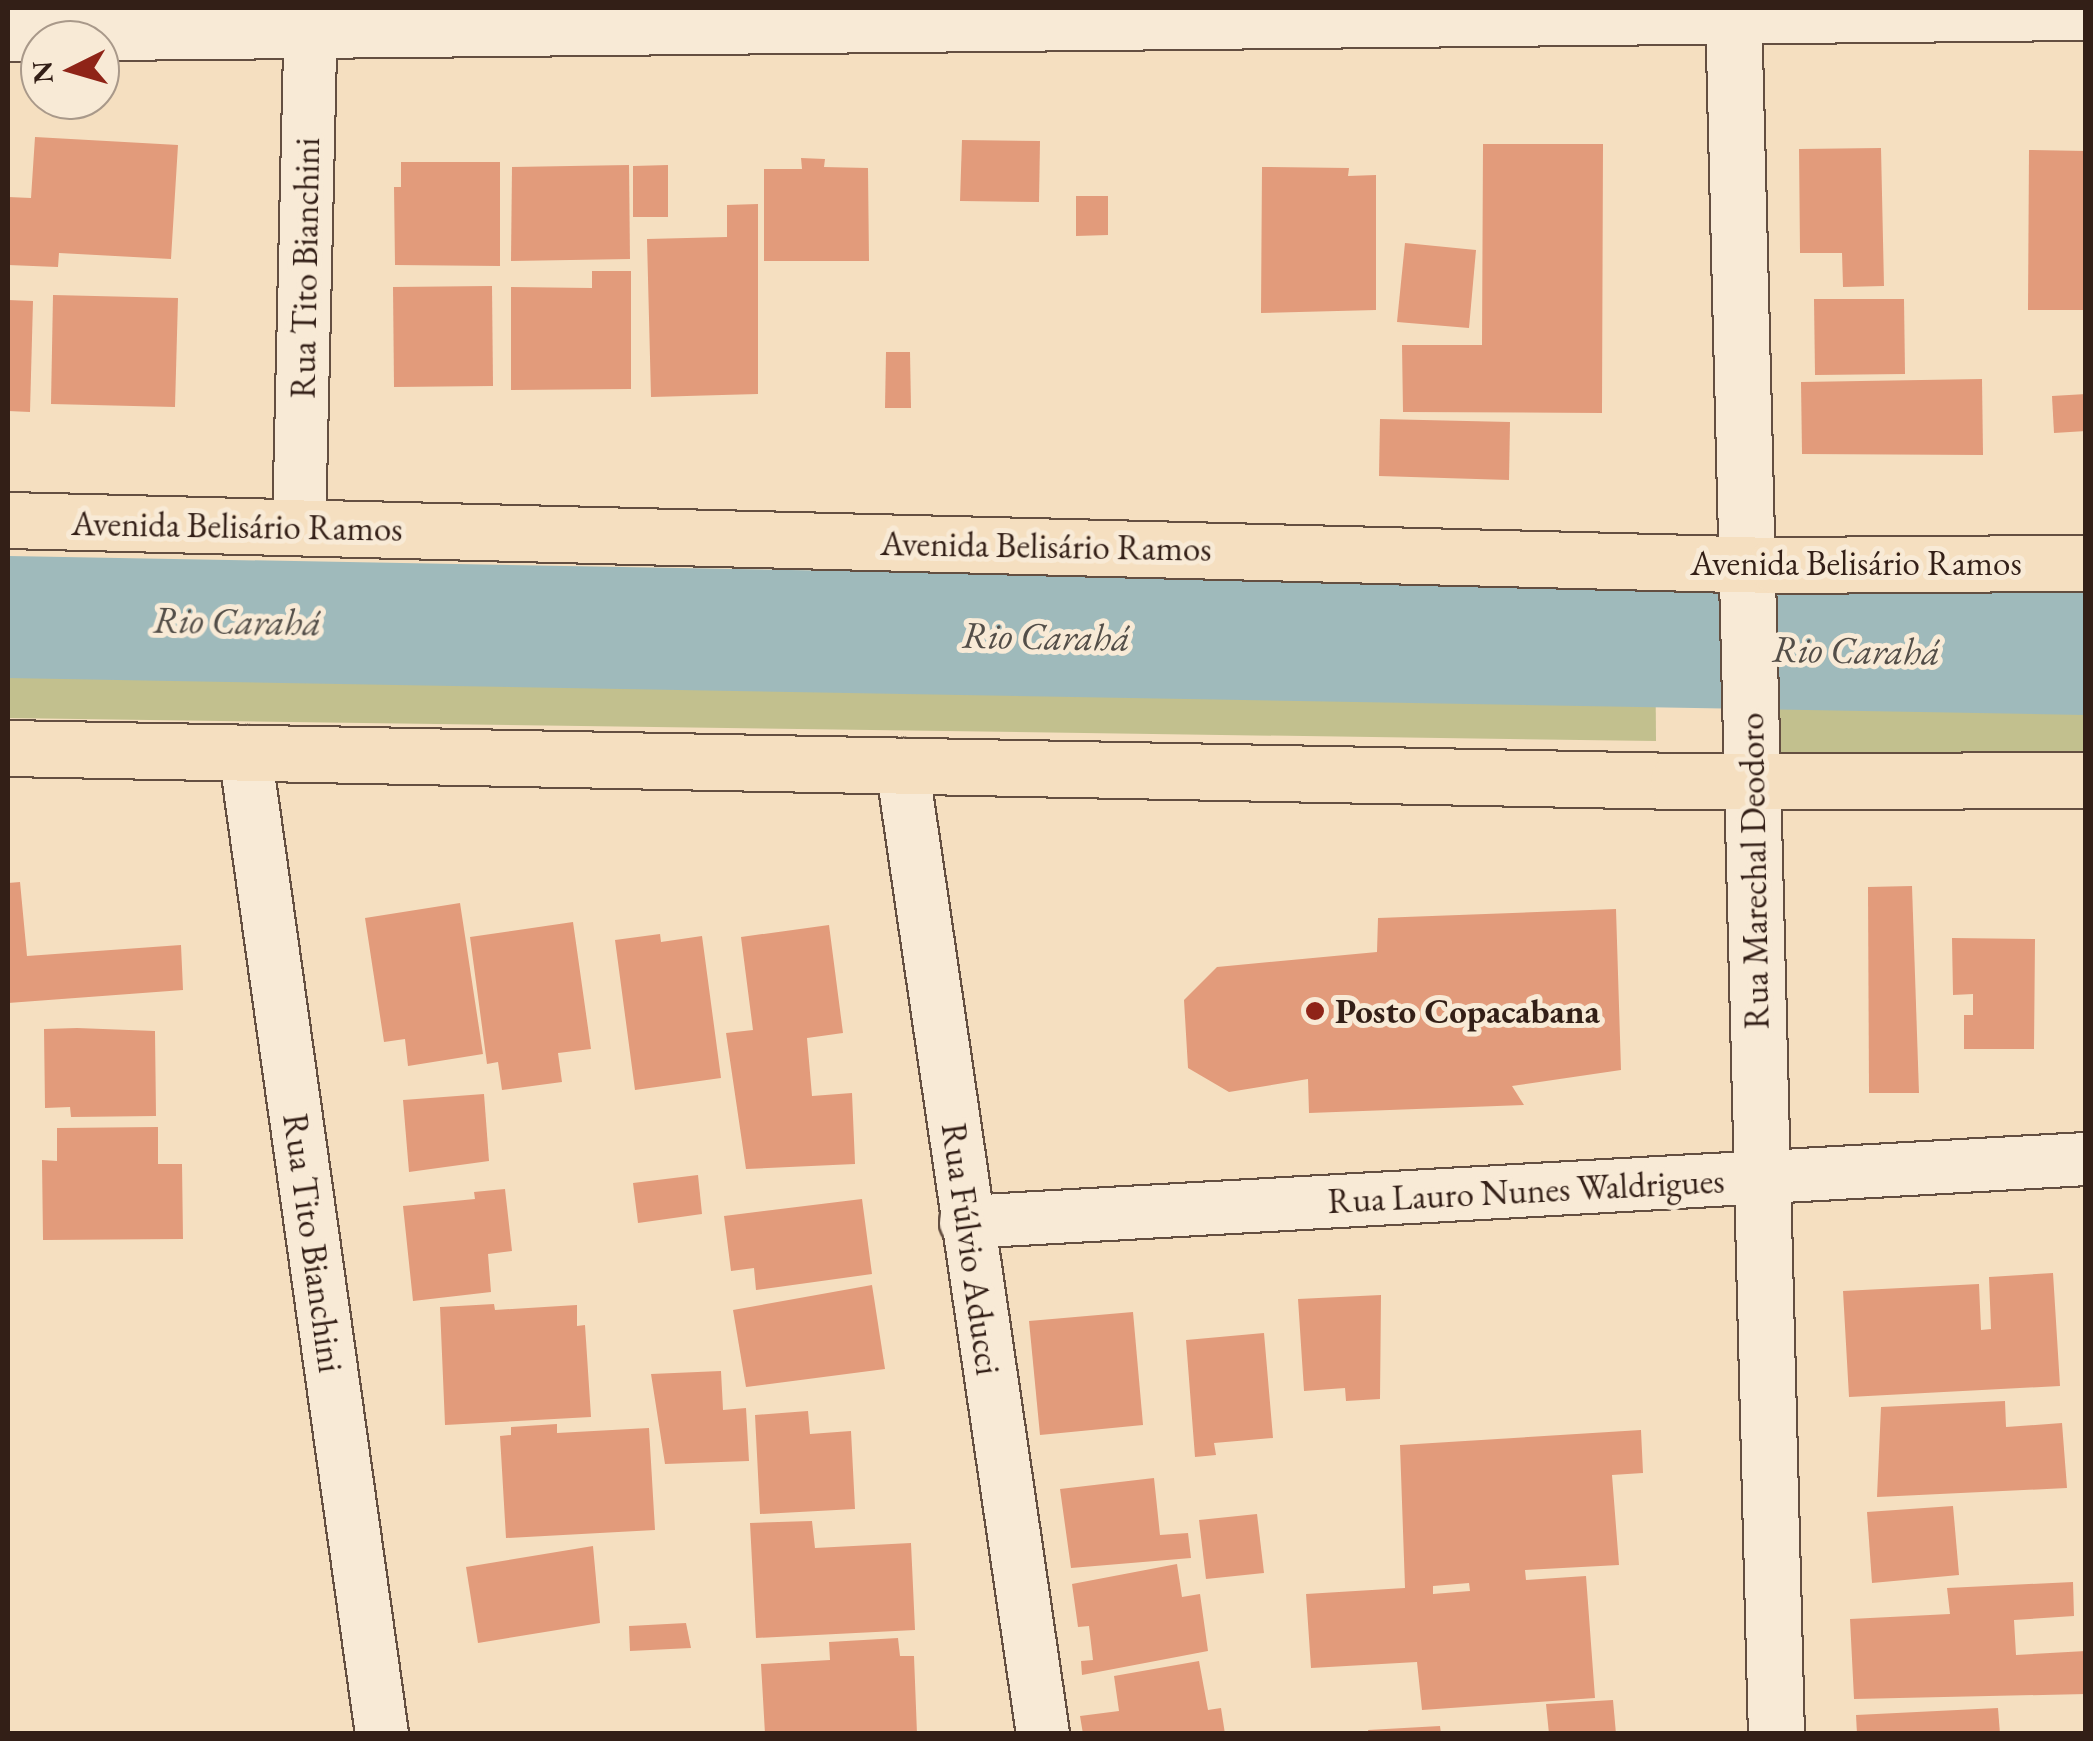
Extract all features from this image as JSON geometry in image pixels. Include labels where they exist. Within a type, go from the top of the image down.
[{"type":"main road","name":"Avenida Belisário Ramos","points":[[8,520],[1747,585],[2086,563]]},
{"type":"main road","points":[[8,748],[902,765],[1751,761],[2086,780]]},
{"type":"street","points":[[8,34],[310,20],[1733,12],[2086,14]]},
{"type":"street","name":"Rua Marechal Deodoro","points":[[1733,12],[1776,1734]]},
{"type":"street","name":"Rua Tito Bianchini","points":[[300,528],[310,20]]},
{"type":"street","name":"Rua Tito Bianchini","points":[[245,752],[382,1734]]},
{"type":"street","name":"Rua Fúlvio Aducci","points":[[902,765],[1043,1734]]},
{"type":"street","name":"Rua Lauro Nunes Waldrigues","points":[[966,1222],[2086,1159]]},
{"type":"shaded area","points":[[8,568],[1655,612],[1656,741],[8,718]]},
{"type":"shaded area","points":[[2085,621],[2085,752],[1755,752],[1750,623]]},
{"type":"building","points":[[35,137],[178,145],[171,259],[59,253],[58,267],[8,265],[8,197],[31,198]]},
{"type":"building","points":[[962,140],[1040,141],[1039,202],[960,201]]},
{"type":"building","points":[[1483,144],[1603,144],[1602,413],[1403,412],[1402,345],[1482,345]]},
{"type":"building","points":[[1881,148],[1884,286],[1843,287],[1842,253],[1800,253],[1799,149]]},
{"type":"building","points":[[2029,150],[2086,151],[2086,310],[2028,310]]},
{"type":"building","points":[[801,158],[825,159],[824,167],[868,168],[869,261],[764,261],[764,169],[802,169]]},
{"type":"building","points":[[401,162],[500,162],[500,266],[395,265],[394,187],[401,187]]},
{"type":"building","points":[[629,165],[630,259],[511,261],[512,167]]},
{"type":"building","points":[[668,165],[668,217],[633,217],[633,166]]},
{"type":"building","points":[[1262,167],[1349,168],[1348,176],[1376,175],[1376,310],[1261,313]]},
{"type":"building","points":[[1076,196],[1108,196],[1108,235],[1076,236]]},
{"type":"building","points":[[758,204],[758,394],[651,397],[647,239],[727,237],[727,205]]},
{"type":"building","points":[[1405,243],[1476,250],[1469,328],[1397,322]]},
{"type":"building","points":[[592,271],[631,271],[631,389],[511,390],[511,287],[592,288]]},
{"type":"building","points":[[492,286],[493,386],[394,387],[393,287]]},
{"type":"building","points":[[53,295],[178,298],[175,407],[51,404]]},
{"type":"building","points":[[1814,299],[1904,299],[1905,374],[1815,375]]},
{"type":"building","points":[[8,300],[33,301],[30,412],[8,411]]},
{"type":"building","points":[[886,352],[910,352],[911,408],[885,408]]},
{"type":"building","points":[[1982,379],[1983,455],[1802,454],[1801,382]]},
{"type":"building","points":[[2086,394],[2086,431],[2054,433],[2052,396]]},
{"type":"building","points":[[1380,419],[1510,422],[1509,480],[1379,476]]},
{"type":"building","points":[[20,882],[27,956],[181,945],[183,990],[8,1003],[8,883]]},
{"type":"building","points":[[1912,886],[1919,1093],[1869,1093],[1868,887]]},
{"type":"building","points":[[460,903],[483,1054],[408,1066],[405,1039],[384,1042],[365,918]]},
{"type":"building","points":[[1616,909],[1621,1070],[1512,1086],[1524,1105],[1309,1113],[1308,1079],[1229,1092],[1188,1068],[1184,1000],[1217,967],[1377,952],[1378,918]]},
{"type":"building","points":[[573,922],[591,1049],[558,1053],[562,1082],[502,1090],[498,1062],[487,1064],[470,937]]},
{"type":"building","points":[[829,925],[843,1033],[807,1038],[812,1096],[852,1093],[855,1164],[746,1169],[726,1033],[753,1030],[741,937]]},
{"type":"building","points":[[660,934],[661,942],[702,936],[721,1078],[635,1090],[615,940]]},
{"type":"building","points":[[1952,938],[2035,939],[2034,1049],[1964,1049],[1964,1015],[1973,1015],[1973,994],[1953,995]]},
{"type":"building","points":[[44,1029],[155,1031],[156,1116],[71,1117],[70,1107],[45,1108]]},
{"type":"building","points":[[484,1094],[489,1161],[409,1172],[403,1100]]},
{"type":"building","points":[[158,1127],[158,1164],[182,1164],[183,1239],[43,1240],[42,1160],[57,1161],[57,1128]]},
{"type":"building","points":[[698,1175],[702,1214],[638,1223],[633,1183]]},
{"type":"building","points":[[505,1189],[512,1251],[488,1254],[491,1292],[413,1301],[403,1206],[475,1199],[474,1192]]},
{"type":"building","points":[[862,1199],[872,1274],[756,1290],[754,1268],[731,1271],[724,1216]]},
{"type":"building","points":[[2053,1273],[2060,1386],[1849,1397],[1843,1291],[1979,1284],[1981,1330],[1991,1329],[1989,1277]]},
{"type":"building","points":[[872,1285],[885,1369],[746,1387],[733,1310]]},
{"type":"building","points":[[1381,1295],[1380,1399],[1346,1401],[1345,1388],[1304,1391],[1298,1299]]},
{"type":"building","points":[[494,1304],[495,1310],[577,1305],[577,1326],[585,1325],[591,1417],[445,1425],[440,1307]]},
{"type":"building","points":[[1133,1312],[1143,1425],[1040,1435],[1029,1321]]},
{"type":"building","points":[[1264,1333],[1273,1438],[1214,1443],[1216,1455],[1195,1457],[1186,1340]]},
{"type":"building","points":[[721,1371],[723,1410],[746,1408],[749,1461],[665,1464],[651,1374]]},
{"type":"building","points":[[2005,1401],[2006,1427],[2062,1423],[2067,1488],[1877,1497],[1881,1407]]},
{"type":"building","points":[[808,1411],[810,1434],[851,1431],[855,1509],[760,1514],[755,1415]]},
{"type":"building","points":[[557,1424],[557,1433],[649,1428],[655,1530],[506,1538],[500,1436],[511,1435],[511,1427]]},
{"type":"building","points":[[1641,1430],[1643,1473],[1612,1475],[1619,1565],[1525,1570],[1526,1580],[1586,1576],[1595,1698],[1422,1710],[1417,1662],[1311,1668],[1306,1594],[1405,1588],[1400,1445]],"holes":[[[1469,1583],[1470,1591],[1433,1594],[1433,1586]]]},
{"type":"building","points":[[1154,1478],[1160,1535],[1188,1533],[1191,1558],[1071,1568],[1060,1489]]},
{"type":"building","points":[[1953,1506],[1959,1575],[1872,1583],[1867,1512]]},
{"type":"building","points":[[1257,1514],[1264,1573],[1206,1579],[1199,1520]]},
{"type":"building","points":[[812,1521],[815,1548],[911,1543],[915,1630],[756,1638],[750,1523]]},
{"type":"building","points":[[593,1546],[600,1623],[478,1643],[466,1567]]},
{"type":"building","points":[[1177,1564],[1182,1597],[1200,1594],[1208,1651],[1082,1675],[1081,1661],[1093,1660],[1089,1626],[1078,1627],[1072,1584]]},
{"type":"building","points":[[2073,1582],[2074,1616],[2014,1620],[2016,1655],[2086,1651],[2086,1694],[1854,1699],[1850,1619],[1950,1614],[1947,1588]]},
{"type":"building","points":[[686,1623],[691,1648],[630,1651],[629,1626]]},
{"type":"building","points":[[898,1638],[900,1656],[914,1656],[917,1734],[765,1734],[761,1664],[830,1660],[829,1642]]},
{"type":"building","points":[[1199,1661],[1208,1710],[1221,1708],[1225,1734],[1083,1734],[1080,1716],[1119,1711],[1114,1676]]},
{"type":"building","points":[[1613,1700],[1616,1734],[1549,1734],[1546,1704]]},
{"type":"building","points":[[1998,1708],[2000,1734],[1857,1734],[1856,1715]]},
{"type":"building","points":[[1440,1726],[1441,1734],[1369,1734],[1368,1730]]},
{"type":"waterway","name":"Rio Carahá","points":[[8,617],[2086,654]]},
{"type":"place","name":"Posto Copacabana","points":[[1315,1011]]}]
